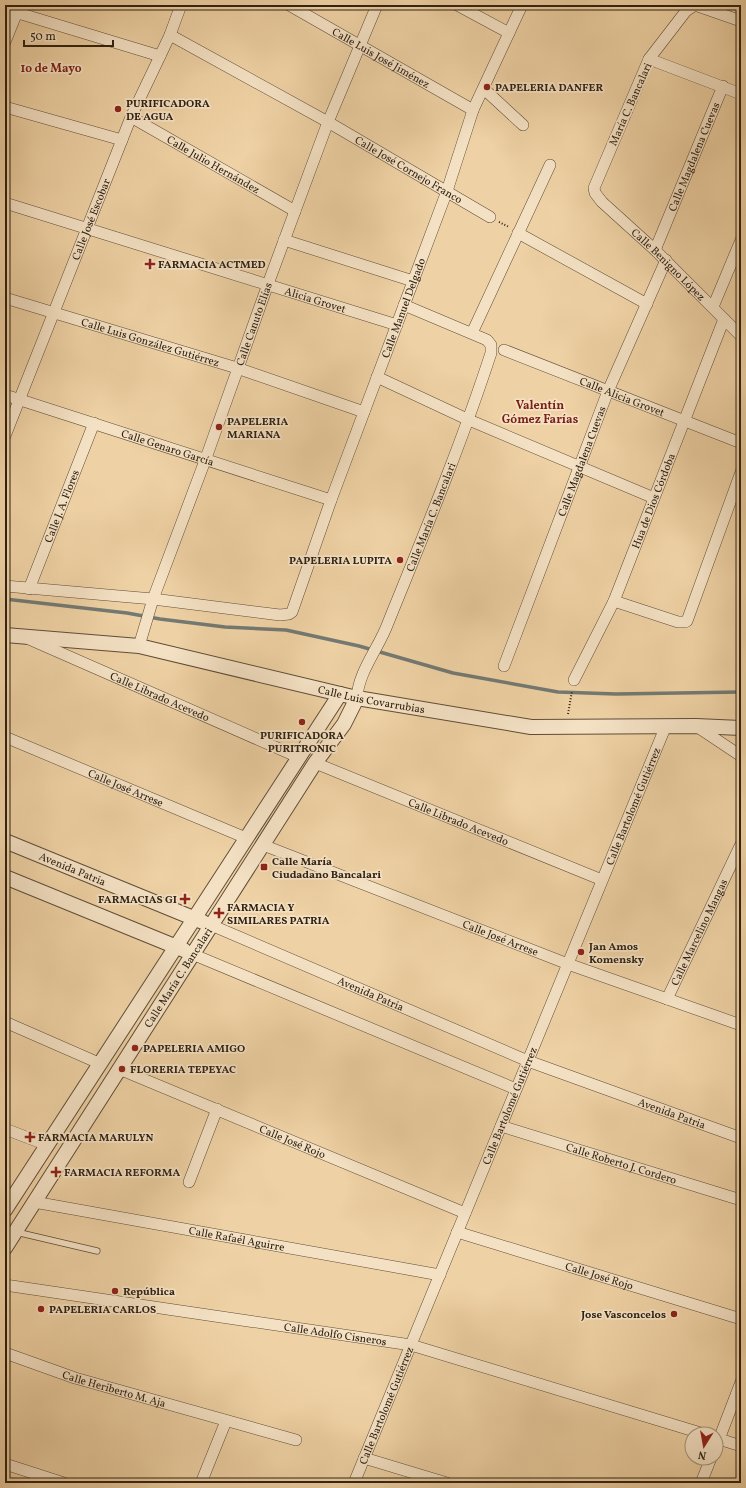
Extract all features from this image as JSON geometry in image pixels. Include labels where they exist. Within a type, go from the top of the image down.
[{"type":"street","name":"Calle José Escobar","points":[[5,436],[86,227],[131,117],[170,35],[182,5]]},
{"type":"street","name":"Calle Luis José Jiménez","points":[[289,5],[473,110]]},
{"type":"street","name":"Calle Canuto Elías","points":[[140,639],[152,601],[206,458],[236,368],[328,122],[377,5]]},
{"type":"street","points":[[458,5],[509,33]]},
{"type":"street","name":"Calle Manuel Delgado","points":[[152,601],[280,615],[289,614],[293,609],[331,500],[447,191],[473,110],[522,5]]},
{"type":"street","points":[[695,5],[741,21]]},
{"type":"street","name":"María C. Bancalari","points":[[595,193],[596,183],[649,59],[686,11],[695,5]]},
{"type":"street","points":[[5,9],[19,9],[160,56]]},
{"type":"street","points":[[5,42],[19,9]]},
{"type":"street","name":"Calle José Cornejo Franco","points":[[170,35],[328,122],[490,217]]},
{"type":"street","points":[[649,59],[741,94]]},
{"type":"street","name":"Calle Magdalena Cuevas","points":[[655,250],[723,86]]},
{"type":"street","points":[[484,89],[523,125]]},
{"type":"street","points":[[5,107],[122,140]]},
{"type":"street","name":"Calle Julio Hernández","points":[[131,117],[295,211]]},
{"type":"street","points":[[404,305],[472,333],[550,166]]},
{"type":"street","name":"Calle Benigno López","points":[[595,193],[602,202],[666,260],[741,336]]},
{"type":"street","name":"Alicia Grovet","points":[[5,203],[397,325]]},
{"type":"street","points":[[518,233],[647,304]]},
{"type":"street","points":[[284,240],[413,281]]},
{"type":"street","points":[[713,307],[741,240]]},
{"type":"street","name":"Calle Magdalena Cuevas","points":[[504,666],[608,391],[666,260]]},
{"type":"street","name":"Calle Luis González Gutiérrez","points":[[5,298],[236,368],[364,412]]},
{"type":"street","name":"Hua de Dios Córdoba","points":[[573,685],[614,601],[724,319]]},
{"type":"street","name":"Calle María C. Bancalari","points":[[5,1248],[192,954],[315,764],[344,724],[359,687],[382,638],[469,420],[491,353],[491,345],[487,340],[472,333]]},
{"type":"street","name":"Calle Alicia Grovet","points":[[504,350],[741,443]]},
{"type":"street","points":[[377,377],[469,420],[654,498]]},
{"type":"street","name":"Calle Genaro García","points":[[5,394],[206,458],[331,500]]},
{"type":"street","name":"Calle J. A. Flores","points":[[29,589],[94,423]]},
{"type":"street","points":[[614,601],[678,622],[685,622],[688,618],[741,472]]},
{"type":"street","points":[[5,586],[152,601]]},
{"type":"street","name":"Calle Luis Covarrubias","points":[[5,635],[140,639],[340,694],[359,687],[531,727],[665,728],[740,724]]},
{"type":"street","name":"Calle Librado Acevedo","points":[[21,636],[298,757]]},
{"type":"street","name":"Calle María C. Bancalari","points":[[5,1210],[340,694]]},
{"type":"street","points":[[696,726],[741,756]]},
{"type":"street","name":"Calle Bartolomé Gutiérrez","points":[[354,1483],[665,728]]},
{"type":"street","name":"Calle José Arrese","points":[[5,737],[246,838]]},
{"type":"street","name":"Calle Librado Acevedo","points":[[315,764],[602,880]]},
{"type":"street","name":"Avenida Patria","points":[[5,841],[211,925],[528,1061],[741,1138]]},
{"type":"street","name":"Calle Marcelino Mangas","points":[[667,999],[741,844]]},
{"type":"street","name":"Calle José Arrese","points":[[263,845],[568,964],[741,1025]]},
{"type":"street","points":[[5,877],[516,1089]]},
{"type":"street","points":[[5,1022],[101,1064]]},
{"type":"street","name":"Calle José Rojo","points":[[119,1068],[465,1213]]},
{"type":"street","points":[[189,1182],[217,1109]]},
{"type":"street","name":"Calle Roberto J. Cordero","points":[[501,1126],[741,1200]]},
{"type":"street","points":[[5,1129],[48,1145]]},
{"type":"street","name":"Calle Rafaél Aguirre","points":[[34,1202],[440,1275]]},
{"type":"street","name":"Calle José Rojo","points":[[457,1232],[741,1319]]},
{"type":"street","name":"Calle Adolfo Cisneros","points":[[5,1285],[411,1345],[684,1428]]},
{"type":"street","name":"Calle Heriberto M. Aja","points":[[5,1352],[75,1378],[296,1440]]},
{"type":"street","points":[[723,1426],[741,1382]]},
{"type":"street","points":[[201,1483],[226,1421]]},
{"type":"street","points":[[724,1442],[741,1446]]},
{"type":"street","points":[[364,1458],[447,1483]]},
{"type":"street","points":[[5,1464],[49,1481],[64,1483]]},
{"type":"street","points":[[700,1483],[707,1466]]},
{"type":"lane","points":[[15,1232],[97,1251]]},
{"type":"path","points":[[490,217],[518,233]]},
{"type":"path","points":[[569,707],[573,685]]},
{"type":"waterway","points":[[5,599],[127,613],[160,619],[225,627],[286,630],[359,646],[453,673],[558,692],[616,694],[741,692]]},
{"type":"place","name":"PAPELERIA DANFER","points":[[487,87]]},
{"type":"place","name":"PURIFICADORA DE AGUA","points":[[118,109]]},
{"type":"place","name":"FARMACIA ACTMED","points":[[150,264]]},
{"type":"place","name":"PAPELERIA MARIANA","points":[[219,427]]},
{"type":"place","name":"PAPELERIA LUPITA","points":[[400,560]]},
{"type":"place","name":"PURIFICADORA PURITRONIC","points":[[302,722]]},
{"type":"place","name":"Calle María Ciudadano Bancalari","points":[[264,867]]},
{"type":"place","name":"FARMACIAS GI","points":[[185,899]]},
{"type":"place","name":"FARMACIA Y SIMILARES PATRIA","points":[[219,913]]},
{"type":"place","name":"Jan Amos Komensky","points":[[581,952]]},
{"type":"place","name":"PAPELERIA AMIGO","points":[[135,1048]]},
{"type":"place","name":"FLORERIA TEPEYAC","points":[[122,1069]]},
{"type":"place","name":"FARMACIA MARULYN","points":[[30,1137]]},
{"type":"place","name":"FARMACIA REFORMA","points":[[56,1172]]},
{"type":"place","name":"República","points":[[115,1291]]},
{"type":"place","name":"PAPELERIA CARLOS","points":[[41,1309]]},
{"type":"place","name":"Jose Vasconcelos","points":[[674,1314]]},
{"type":"district","name":"1o de Mayo","points":[[51,68]]},
{"type":"district","name":"Valentín Gómez Farías","points":[[540,412]]}]
